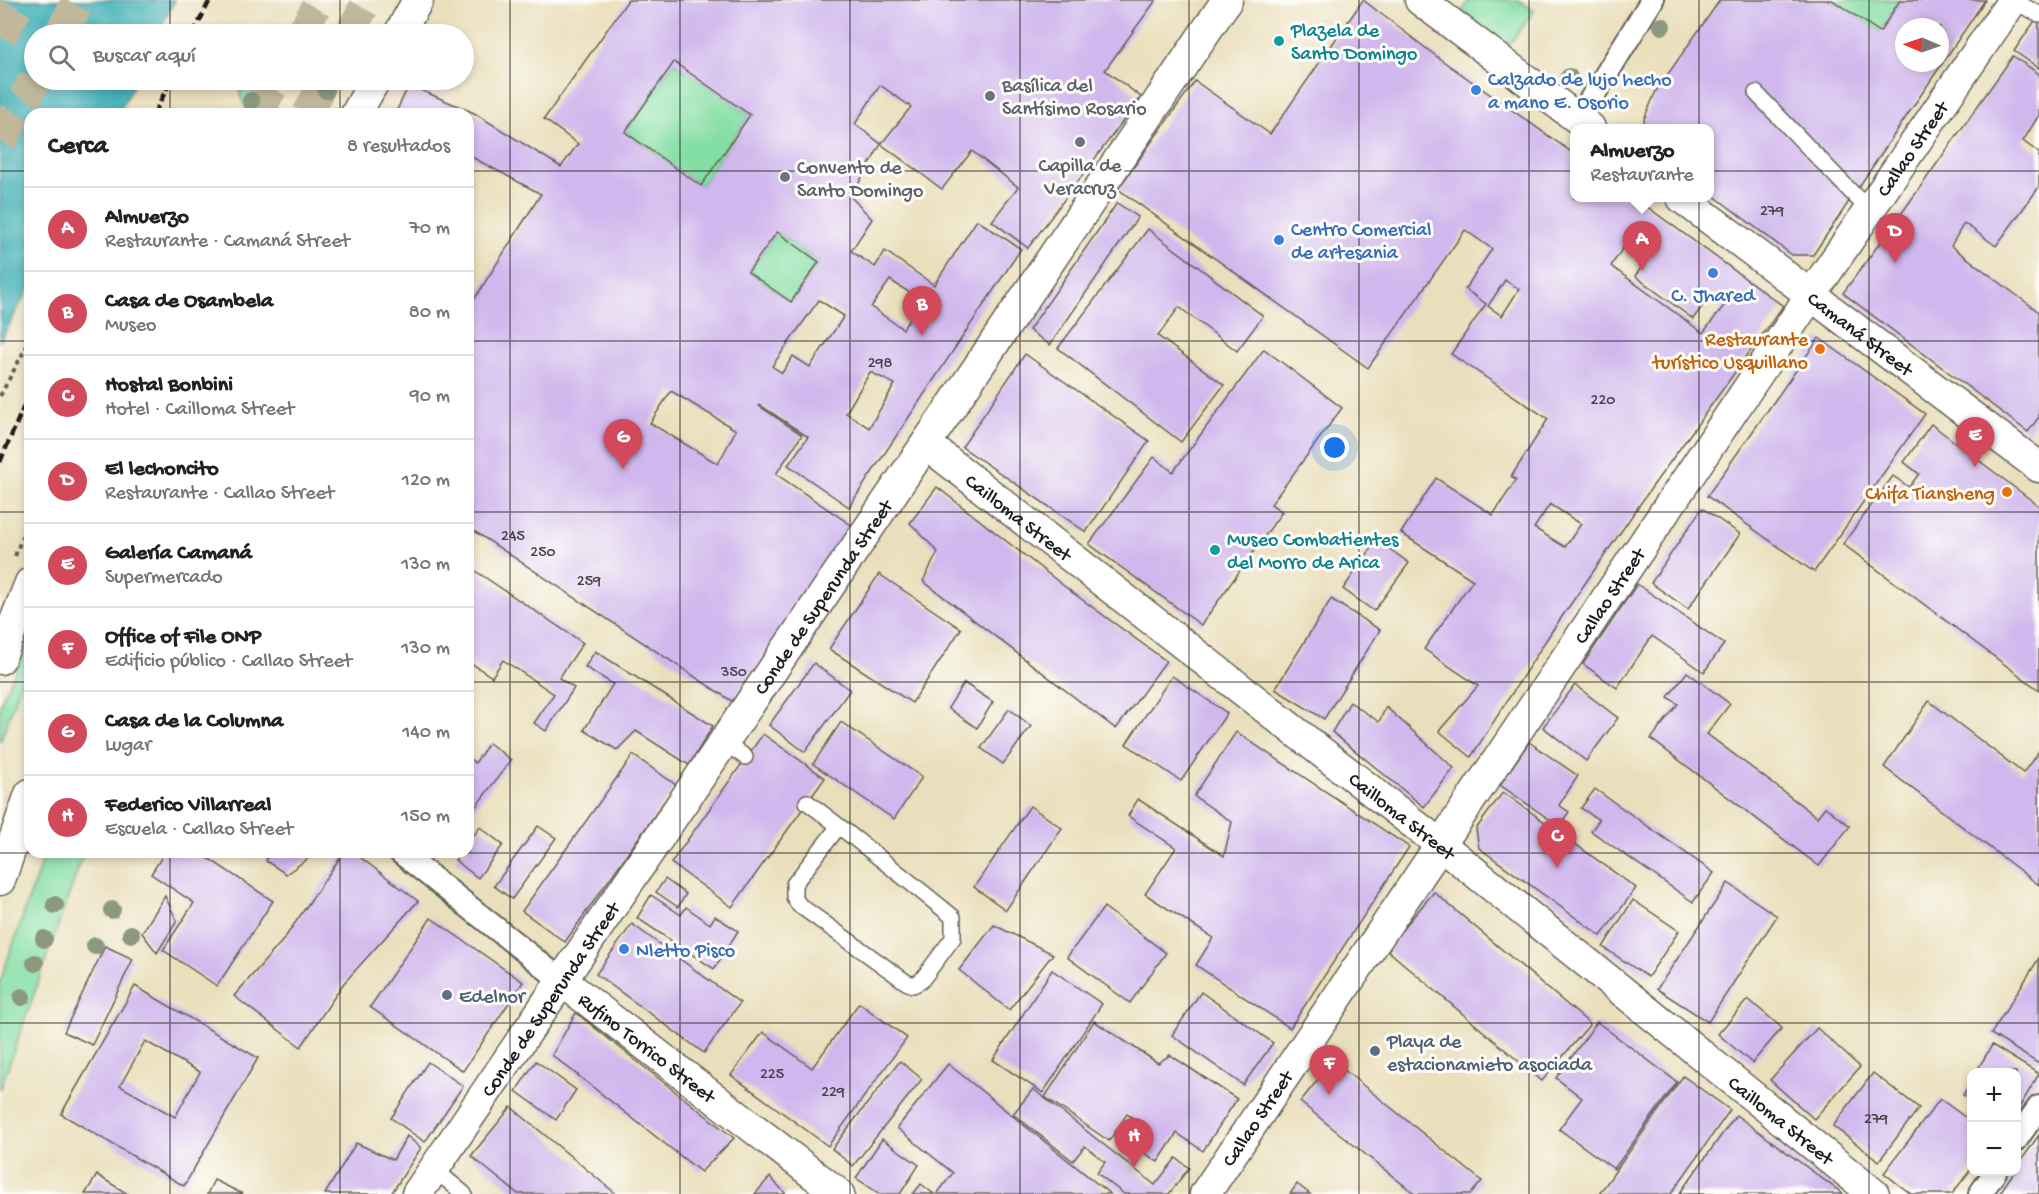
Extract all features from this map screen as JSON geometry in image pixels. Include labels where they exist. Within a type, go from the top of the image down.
[{"type":"street","points":[[405,24],[418,0]]},
{"type":"street","name":"Conde de Superunda Street","points":[[417,1194],[562,981],[735,749],[926,444],[1227,0]]},
{"type":"street","points":[[1420,0],[1584,124],[1652,0]]},
{"type":"street","name":"Callao Street","points":[[1205,1194],[1811,295],[2013,0]]},
{"type":"street","points":[[359,108],[369,90]]},
{"type":"street","name":"Camaná Street","points":[[1687,202],[2039,467]]},
{"type":"street","name":"Cailloma Street","points":[[926,444],[1441,845],[1874,1194]]},
{"type":"street","points":[[0,659],[24,598]]},
{"type":"street","points":[[0,880],[24,811]]},
{"type":"street","name":"Rufino Torrico Street","points":[[408,858],[562,981],[839,1194]]},
{"type":"street","points":[[2021,1133],[2039,1107]]},
{"type":"street","points":[[1980,1194],[1992,1176]]},
{"type":"lane","points":[[2013,0],[2039,14]]},
{"type":"lane","points":[[1756,93],[1870,209]]},
{"type":"lane","points":[[807,802],[839,826],[953,916],[953,938],[921,981],[913,985],[799,905],[794,897],[794,884],[839,826]]},
{"type":"lane","points":[[434,1169],[464,1194]]},
{"type":"path","points":[[0,396],[24,351]]},
{"type":"green space","points":[[1470,0],[1519,0],[1534,11],[1509,45],[1462,11]]},
{"type":"green space","points":[[1832,0],[1900,0],[1880,32]]},
{"type":"green space","points":[[674,62],[750,115],[701,186],[625,132]]},
{"type":"green space","points":[[240,90],[254,90],[254,96],[261,108],[246,108]]},
{"type":"green space","points":[[318,90],[329,90],[324,108],[310,108],[316,99]]},
{"type":"green space","points":[[777,232],[819,262],[791,302],[748,272]]},
{"type":"green space","points":[[24,651],[24,674],[0,743],[0,704]]},
{"type":"green space","points":[[43,858],[82,858],[0,1090],[0,982]]},
{"type":"water","points":[[0,0],[175,0],[163,24],[24,24],[24,90],[131,90],[122,108],[24,108],[24,298],[0,341]]},
{"type":"building","points":[[628,0],[1156,0],[1105,70],[1141,97],[1028,248],[992,221],[1018,187],[972,151],[942,189],[881,144],[851,197],[872,219],[851,251],[875,267],[885,251],[934,285],[977,220],[1021,249],[849,507],[788,465],[808,437],[759,406],[802,435],[776,474],[854,527],[736,704],[474,531],[474,300],[541,194],[474,158],[474,113],[561,167],[578,144],[544,119]],"holes":[[[674,62],[750,115],[701,186],[625,132]],[[880,85],[911,107],[881,144],[855,124]],[[777,232],[819,262],[791,302],[748,272]],[[890,280],[921,300],[903,329],[871,307]],[[819,300],[844,316],[810,367],[793,356],[782,373],[772,366]],[[870,372],[895,384],[869,428],[846,413]],[[671,391],[736,430],[718,464],[650,423]]]},
{"type":"building","points":[[1363,0],[1440,59],[1570,151],[1570,202],[1640,202],[1783,306],[1652,487],[1552,631],[1471,757],[1439,731],[1478,686],[1424,649],[1473,580],[1401,533],[1436,478],[1493,515],[1516,480],[1511,477],[1548,419],[1451,354],[1486,304],[1465,289],[1492,249],[1465,230],[1368,368],[1118,189],[1195,81],[1270,134]],"holes":[[[1634,231],[1656,248],[1635,276],[1693,319],[1712,293],[1726,303],[1703,333],[1611,266]],[[1505,280],[1519,289],[1502,316],[1488,306]],[[1550,504],[1581,524],[1565,547],[1534,528]]]},
{"type":"building","points":[[1720,0],[1832,0],[1880,32],[1900,0],[1985,0],[1949,53],[1949,18],[1895,18],[1895,72],[1936,72],[1813,255],[1792,255],[1714,196],[1714,124],[1645,124],[1644,119],[1656,91]]},
{"type":"building","points":[[2039,15],[2039,68],[2014,51]]},
{"type":"building","points":[[2013,56],[2039,74],[2039,115],[2023,141],[2039,153],[2039,187],[1996,246],[1964,223],[1951,246],[2039,312],[2039,417],[2028,432],[1843,293]]},
{"type":"building","points":[[407,90],[421,90],[462,108],[398,108]]},
{"type":"building","points":[[1117,203],[1138,217],[1050,345],[1029,330]]},
{"type":"building","points":[[1148,229],[1263,316],[1237,351],[1179,307],[1158,336],[1224,385],[1181,442],[1058,348]]},
{"type":"building","points":[[1819,338],[1925,414],[1814,572],[1707,496]]},
{"type":"building","points":[[1264,349],[1342,408],[1271,504],[1282,512],[1201,625],[1089,544],[1154,457],[1173,472]]},
{"type":"building","points":[[1025,354],[1149,441],[1086,532],[962,447]]},
{"type":"building","points":[[1931,424],[2039,506],[2039,690],[1843,544],[1893,476],[1909,487],[1919,474],[1904,462]]},
{"type":"building","points":[[937,487],[1073,593],[1166,661],[1116,729],[923,581],[938,552],[910,523]]},
{"type":"building","points":[[1702,508],[1740,534],[1688,609],[1651,583]]},
{"type":"building","points":[[1377,540],[1409,563],[1374,611],[1343,589]]},
{"type":"building","points":[[474,570],[583,643],[559,678],[574,688],[546,731],[534,723],[554,694],[503,660],[492,677],[474,665]]},
{"type":"building","points":[[879,574],[961,629],[912,703],[829,649]]},
{"type":"building","points":[[1637,584],[1724,644],[1704,672],[1652,636],[1617,688],[1583,664]]},
{"type":"building","points":[[1331,599],[1380,630],[1324,719],[1275,689]]},
{"type":"building","points":[[595,651],[713,726],[689,765],[636,731],[617,750],[584,730],[613,684],[585,667]]},
{"type":"building","points":[[814,663],[850,690],[805,752],[769,725]]},
{"type":"building","points":[[1687,672],[1730,704],[1707,734],[1817,817],[1825,807],[1850,826],[1819,866],[1651,739],[1678,704],[1668,697]]},
{"type":"building","points":[[1172,676],[1227,713],[1181,781],[1126,744]]},
{"type":"building","points":[[964,683],[993,702],[977,728],[948,708]]},
{"type":"building","points":[[1575,685],[1618,718],[1586,761],[1543,727]]},
{"type":"building","points":[[1929,701],[2023,773],[2039,751],[2039,885],[1884,767]]},
{"type":"building","points":[[1350,702],[1379,722],[1386,707],[1454,768],[1424,807],[1332,732]]},
{"type":"building","points":[[1009,709],[1031,726],[1003,764],[981,748]]},
{"type":"building","points":[[841,722],[922,777],[894,819],[813,764]]},
{"type":"building","points":[[1236,732],[1409,847],[1290,1028],[1196,965],[1213,938],[1145,894],[1176,848],[1128,816],[1138,799],[1224,856],[1232,822],[1194,796]]},
{"type":"building","points":[[763,734],[825,778],[732,907],[671,863]]},
{"type":"building","points":[[1529,742],[1578,776],[1559,805],[1569,812],[1559,826],[1500,785]]},
{"type":"building","points":[[489,743],[511,760],[474,809],[474,762]]},
{"type":"building","points":[[633,755],[676,785],[565,942],[522,911]]},
{"type":"building","points":[[1595,789],[1714,873],[1693,902],[1591,831],[1599,820],[1581,808]]},
{"type":"building","points":[[1503,792],[1636,888],[1601,936],[1479,848],[1476,829]]},
{"type":"building","points":[[1030,806],[1062,828],[1006,910],[974,887]]},
{"type":"building","points":[[538,826],[556,838],[512,899],[494,886]]},
{"type":"building","points":[[480,827],[503,845],[478,878],[455,860],[456,858],[474,858],[474,835]]},
{"type":"building","points":[[161,858],[208,858],[273,901],[217,986],[163,950],[194,903],[151,874]]},
{"type":"building","points":[[267,858],[309,858],[286,874],[266,861]]},
{"type":"building","points":[[340,858],[361,858],[418,901],[343,984],[301,1047],[234,996],[284,939]]},
{"type":"building","points":[[665,879],[686,894],[678,907],[656,892]]},
{"type":"building","points":[[1728,883],[1777,916],[1708,1022],[1657,989]]},
{"type":"building","points":[[1434,892],[1590,1024],[1542,1081],[1386,949]]},
{"type":"building","points":[[651,895],[681,915],[686,907],[710,924],[715,916],[738,931],[714,969],[637,918]]},
{"type":"building","points":[[165,896],[177,921],[157,953],[142,933]]},
{"type":"building","points":[[1633,900],[1679,931],[1648,977],[1603,947]]},
{"type":"building","points":[[1104,907],[1166,953],[1130,1003],[1067,957]]},
{"type":"building","name":"Edelnor","points":[[431,918],[523,982],[463,1071],[370,1007]]},
{"type":"building","points":[[632,924],[740,1003],[704,1053],[596,974]]},
{"type":"building","points":[[994,925],[1053,954],[1009,1010],[959,970]]},
{"type":"building","points":[[105,946],[133,959],[92,1045],[64,1032]]},
{"type":"building","points":[[2039,958],[2039,1064],[1991,1034]]},
{"type":"building","points":[[1052,970],[1102,1004],[1043,1093],[993,1060]]},
{"type":"building","points":[[135,986],[258,1058],[184,1186],[61,1114]],"holes":[[[145,1041],[200,1072],[175,1117],[120,1086]]]},
{"type":"building","points":[[1201,992],[1273,1043],[1243,1085],[1172,1035]]},
{"type":"building","points":[[1748,999],[1782,1028],[1752,1063],[1718,1034]]},
{"type":"building","points":[[859,1003],[907,1038],[828,1146],[731,1075],[763,1032],[812,1068]]},
{"type":"building","points":[[576,1013],[734,1138],[701,1172],[552,1055]]},
{"type":"building","points":[[1094,1021],[1158,1063],[1170,1055],[1237,1099],[1203,1151],[1177,1133],[1158,1162],[1129,1143],[1141,1123],[1127,1114],[1109,1141],[1045,1097]]},
{"type":"building","points":[[1597,1022],[1677,1082],[1614,1169],[1559,1129],[1582,1098],[1556,1078]]},
{"type":"building","points":[[1817,1028],[1860,1067],[1814,1119],[1770,1080]]},
{"type":"building","points":[[1992,1045],[2039,1074],[2021,1105],[2021,1068],[1978,1068]]},
{"type":"building","points":[[536,1061],[576,1090],[556,1120],[516,1091]]},
{"type":"building","points":[[900,1061],[922,1079],[853,1166],[832,1149]]},
{"type":"building","points":[[1333,1061],[1482,1181],[1471,1194],[1415,1194],[1300,1102]]},
{"type":"building","points":[[428,1062],[463,1086],[425,1142],[391,1118]]},
{"type":"building","points":[[948,1064],[1110,1194],[937,1194],[953,1173],[897,1128]]},
{"type":"building","points":[[1873,1073],[1919,1108],[1879,1161],[1833,1126]]},
{"type":"building","points":[[1683,1076],[1730,1110],[1671,1194],[1599,1194]]},
{"type":"building","points":[[1033,1089],[1155,1185],[1176,1158],[1189,1168],[1169,1194],[1124,1194],[1097,1173],[1105,1162],[1085,1146],[1073,1161],[1013,1114]]},
{"type":"building","points":[[1940,1099],[1967,1118],[1967,1174],[1952,1194],[1911,1194],[1884,1173]]},
{"type":"building","points":[[511,1107],[615,1193],[518,1194],[471,1156]]},
{"type":"building","points":[[1736,1115],[1843,1194],[1679,1194]]},
{"type":"building","points":[[2039,1135],[2039,1194],[1999,1194],[2011,1176],[2021,1176],[2021,1161]]},
{"type":"building","points":[[407,1136],[421,1148],[391,1194],[325,1194],[356,1143],[393,1160]]},
{"type":"building","points":[[882,1139],[919,1165],[900,1194],[880,1194],[856,1178]]},
{"type":"building","points":[[97,1175],[128,1194],[85,1194]]},
{"type":"building","points":[[770,1177],[786,1194],[755,1194]]},
{"type":"building","points":[[214,1180],[243,1194],[207,1194]]},
{"type":"building","points":[[921,1184],[934,1194],[913,1194]]},
{"type":"building","points":[[1297,1184],[1310,1194],[1290,1194]]},
{"type":"tunnel","points":[[0,36],[21,0]]},
{"type":"tunnel","points":[[66,24],[79,0]]},
{"type":"tunnel","points":[[307,24],[320,0]]},
{"type":"tunnel","points":[[355,24],[368,0]]},
{"type":"tunnel","points":[[0,141],[29,90]]},
{"type":"tunnel","points":[[261,108],[271,90]]},
{"type":"tunnel","points":[[310,108],[320,90]]},
{"type":"railway","points":[[198,24],[210,0]]},
{"type":"railway","points":[[157,108],[166,90]]},
{"type":"railway","points":[[0,462],[24,406]]},
{"type":"place","name":"Plazela de Santo Domingo","points":[[1279,41]]},
{"type":"place","name":"Calzado de lujo hecho a mano E. Osorio","points":[[1476,90]]},
{"type":"place","name":"Basílica del Santísimo Rosario","points":[[990,96]]},
{"type":"place","name":"Capilla de Veracruz","points":[[1080,142]]},
{"type":"place","name":"Convento de Santo Domingo","points":[[785,177]]},
{"type":"place","name":"Centro Comercial de artesania","points":[[1279,240]]},
{"type":"place","name":"El lechoncito","points":[[1895,263]]},
{"type":"place","name":"Almuerzo","points":[[1642,271]]},
{"type":"place","name":"C. Jhared","points":[[1713,273]]},
{"type":"place","name":"Casa de Osambela","points":[[922,336]]},
{"type":"place","name":"Restaurante turístico Usquillano","points":[[1820,349]]},
{"type":"place","name":"Galería Camaná","points":[[1975,467]]},
{"type":"place","name":"Casa de la Columna","points":[[623,469]]},
{"type":"place","name":"Chifa Tiansheng","points":[[2007,492]]},
{"type":"place","name":"Museo Combatientes del Morro de Arica","points":[[1215,550]]},
{"type":"place","name":"Hostal Bonbini","points":[[1557,868]]},
{"type":"place","name":"Nletto Pisco","points":[[624,949]]},
{"type":"place","name":"Edelnor","points":[[447,995]]},
{"type":"place","name":"Playa de estacionamieto asociada","points":[[1375,1051]]},
{"type":"place","name":"Office of File ONP","points":[[1329,1095]]},
{"type":"place","name":"Federico Villarreal","points":[[1134,1168]]}]
